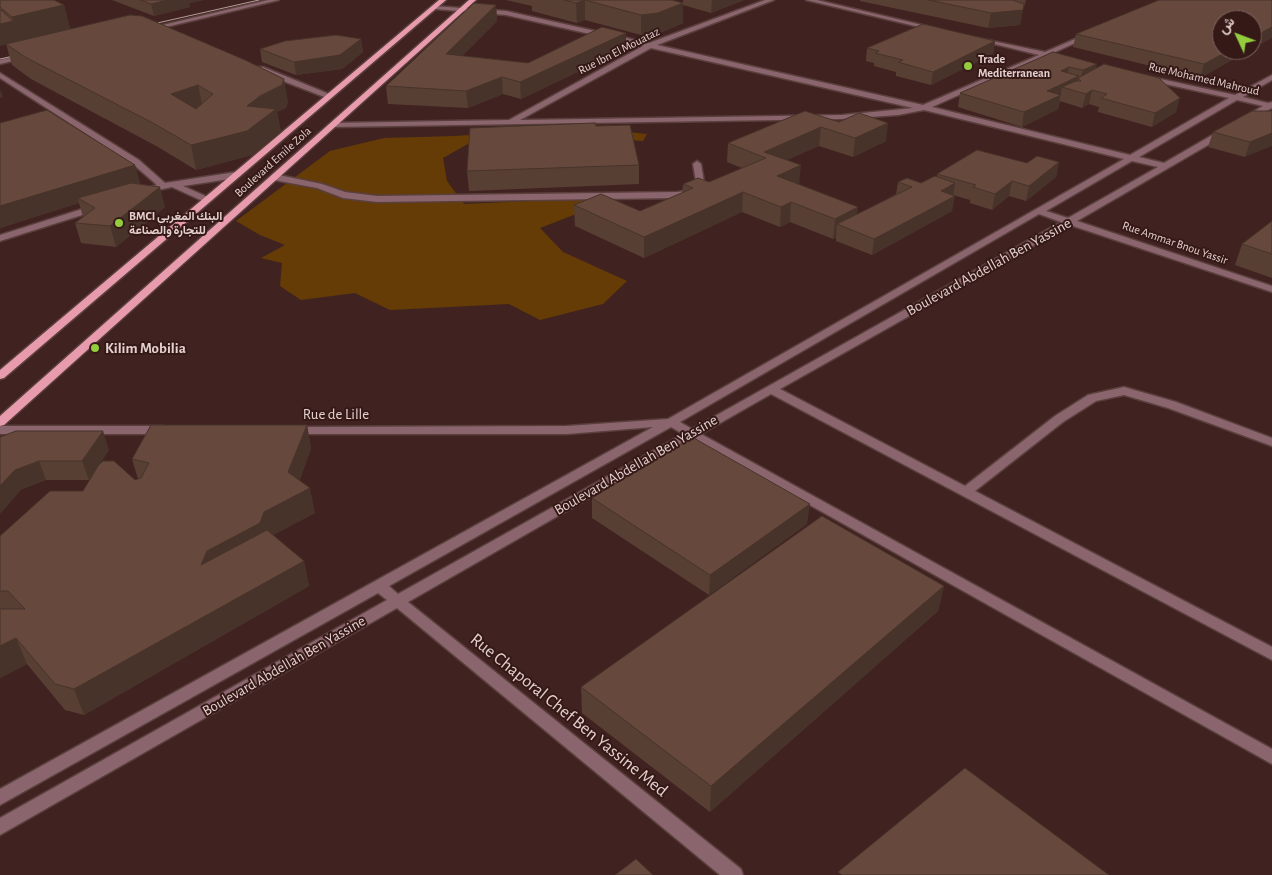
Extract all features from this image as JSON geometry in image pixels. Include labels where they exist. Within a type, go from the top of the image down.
[{"type":"main road","name":"Boulevard Emile Zola","points":[[0,376],[443,0]]},
{"type":"main road","name":"Boulevard Emile Zola","points":[[0,422],[472,0]]},
{"type":"street","points":[[215,6],[242,0]]},
{"type":"street","points":[[136,31],[276,0]]},
{"type":"street","name":"Rue Ibn El Mouataz","points":[[511,121],[651,45],[771,0]]},
{"type":"street","points":[[809,0],[940,30]]},
{"type":"street","points":[[435,7],[506,13],[924,108],[1165,166]]},
{"type":"street","points":[[156,27],[174,34]]},
{"type":"street","points":[[332,125],[842,117],[898,113],[924,108],[1098,31]]},
{"type":"street","points":[[968,36],[1062,58]]},
{"type":"street","points":[[0,62],[39,54]]},
{"type":"street","points":[[248,64],[330,96]]},
{"type":"street","points":[[0,75],[136,162],[163,186]]},
{"type":"street","name":"Rue Mohamed Mahroud","points":[[1139,76],[1271,105]]},
{"type":"street","name":"Boulevard Abdellah Ben Yassine","points":[[0,798],[671,422],[1272,77]]},
{"type":"street","name":"Boulevard Abdellah Ben Yassine","points":[[0,828],[693,433],[1070,222],[1271,105]]},
{"type":"street","points":[[274,177],[319,186],[344,195],[377,199],[676,195],[689,193],[698,188],[700,182],[697,164]]},
{"type":"street","points":[[132,196],[163,186],[236,175]]},
{"type":"street","points":[[174,185],[207,200]]},
{"type":"street","points":[[0,238],[111,203]]},
{"type":"street","name":"Rue Ammar Bnou Yassir","points":[[1038,211],[1272,289]]},
{"type":"street","points":[[771,389],[1272,654]]},
{"type":"street","points":[[965,492],[1059,419],[1092,398],[1124,391],[1172,405],[1272,442]]},
{"type":"street","points":[[671,422],[1272,757]]},
{"type":"street","name":"Rue de Lille","points":[[280,430],[567,430],[671,422]]},
{"type":"street","points":[[0,430],[181,430]]},
{"type":"street","name":"Rue Chaporal Chef Ben Yassine Med","points":[[378,585],[734,875]]},
{"type":"shaded area","points":[[599,129],[647,134],[643,141],[578,136],[475,140],[443,158],[447,181],[464,204],[620,197],[540,228],[563,252],[627,281],[603,304],[540,320],[509,304],[390,310],[355,293],[301,300],[280,286],[282,263],[261,258],[285,245],[260,235],[236,221],[330,151],[384,138]]},
{"type":"building","points":[[0,0],[54,0],[64,5],[12,17],[0,7]]},
{"type":"building","points":[[141,0],[168,0],[151,4]]},
{"type":"building","points":[[564,0],[585,0],[576,3]]},
{"type":"building","points":[[585,0],[672,0],[683,3],[658,13],[641,15]]},
{"type":"building","points":[[929,0],[1012,0],[1024,4],[1023,10],[991,13]]},
{"type":"building","points":[[1159,0],[1272,0],[1272,27],[1262,32],[1262,10],[1212,10],[1212,60],[1204,64],[1076,34]]},
{"type":"building","points":[[474,3],[496,5],[446,54],[528,63],[602,27],[626,33],[520,82],[502,77],[466,91],[386,86]]},
{"type":"building","points":[[1,10],[13,21],[0,24]]},
{"type":"building","points":[[130,15],[142,16],[245,60],[284,79],[282,85],[260,96],[247,106],[276,109],[247,131],[191,145],[153,123],[25,57],[6,44]],"holes":[[[198,85],[213,94],[196,109],[171,94]]]},
{"type":"building","points":[[923,24],[995,41],[933,72],[898,62],[903,60],[875,53],[879,51],[867,48]]},
{"type":"building","points":[[336,35],[361,39],[340,55],[294,62],[260,49],[285,41]]},
{"type":"building","points":[[1053,52],[1097,64],[1083,70],[1069,67],[1061,71],[1079,76],[1047,91],[1061,95],[1024,112],[960,93]]},
{"type":"building","points":[[1104,64],[1159,78],[1180,98],[1155,113],[1101,98],[1107,94],[1092,90],[1086,94],[1062,87],[1076,81],[1081,81],[1078,78]]},
{"type":"building","points":[[47,110],[135,165],[0,206],[0,123]]},
{"type":"building","points":[[805,111],[839,122],[859,113],[888,123],[855,138],[821,127],[764,152],[801,165],[777,176],[858,207],[835,219],[791,202],[781,207],[743,192],[644,237],[574,205],[601,194],[640,211],[693,188],[683,184],[698,178],[709,182],[766,158],[728,143]]},
{"type":"building","points":[[1252,111],[1272,111],[1272,133],[1250,142],[1213,132]]},
{"type":"building","points":[[595,123],[596,126],[630,125],[639,165],[467,171],[470,128]]},
{"type":"building","points":[[977,150],[1027,163],[1037,156],[1059,162],[1029,186],[1012,181],[995,194],[973,187],[976,185],[937,174]]},
{"type":"building","points":[[935,176],[955,183],[941,191],[955,196],[874,239],[837,224],[912,187],[898,182],[907,178],[921,183]]},
{"type":"building","points":[[131,183],[160,187],[110,226],[75,223],[95,208],[78,198]]},
{"type":"building","points":[[1272,221],[1272,254],[1242,244]]},
{"type":"building","points":[[151,425],[307,425],[288,472],[310,488],[264,512],[260,523],[207,551],[201,565],[267,530],[304,561],[74,689],[55,684],[16,638],[0,646],[0,609],[25,609],[8,591],[0,591],[0,536],[50,491],[83,491],[103,461],[114,461],[135,480],[141,478],[149,463],[132,459]]},
{"type":"building","points":[[16,431],[103,431],[82,461],[39,461],[15,470],[0,486],[0,437]]},
{"type":"building","points":[[692,437],[810,504],[710,575],[592,498]]},
{"type":"building","points":[[822,516],[944,586],[711,786],[581,687]]},
{"type":"building","points":[[965,768],[1109,875],[842,875],[838,872]]},
{"type":"building","points":[[636,859],[653,875],[615,875]]},
{"type":"tram line","points":[[144,26],[259,0]]},
{"type":"tram line","points":[[0,59],[23,54]]},
{"type":"place","name":"Trade Mediterranean","points":[[968,66]]},
{"type":"place","name":"BMCI البنك المغربي للتجارة والصناعة","points":[[119,223]]},
{"type":"place","name":"Kilim Mobilia","points":[[95,348]]}]
